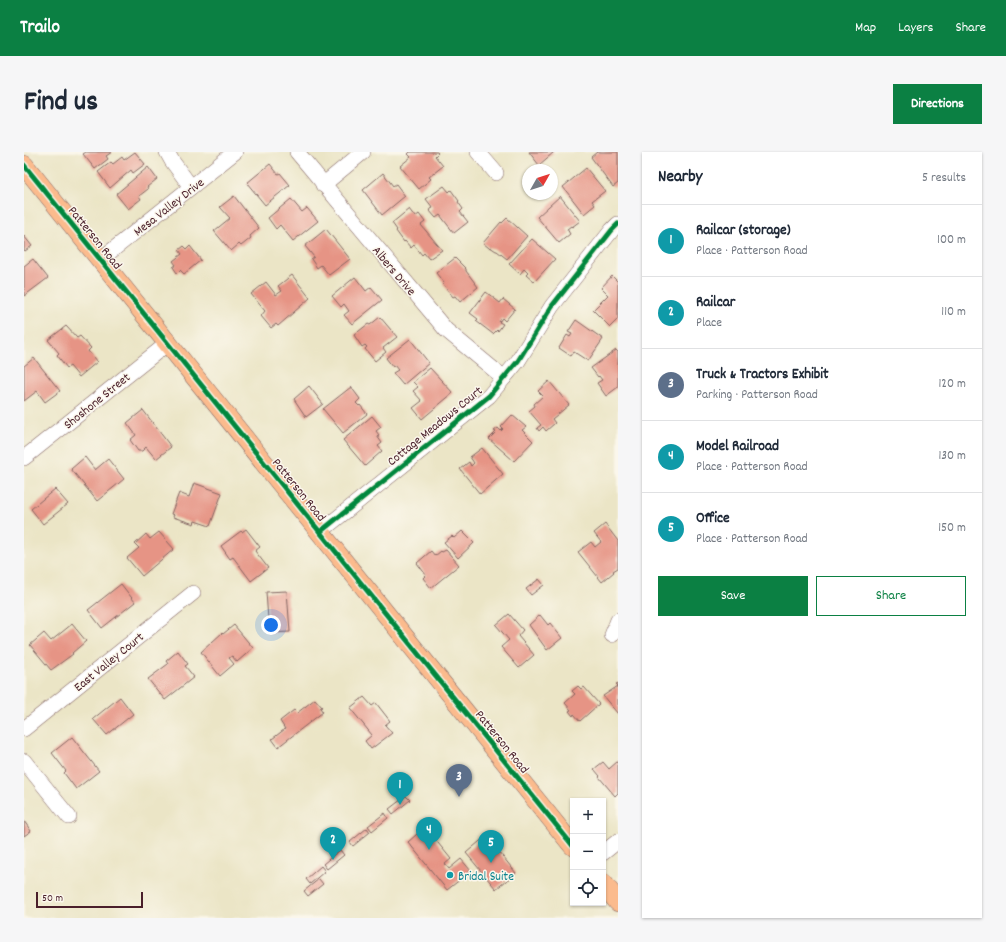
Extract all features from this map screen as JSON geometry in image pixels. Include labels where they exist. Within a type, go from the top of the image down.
[{"type":"main road","name":"Patterson Road","points":[[26,171],[168,343],[570,842]]},
{"type":"main road","points":[[606,887],[618,902]]},
{"type":"street","points":[[167,152],[191,188]]},
{"type":"street","name":"Mesa Valley Drive","points":[[100,260],[235,152]]},
{"type":"street","name":"Albers Drive","points":[[297,152],[446,330],[504,378]]},
{"type":"street","points":[[324,185],[363,152]]},
{"type":"street","points":[[478,152],[496,173]]},
{"type":"street","name":"Cottage Meadows Court","points":[[320,532],[489,396],[518,361],[552,306],[618,224]]},
{"type":"street","name":"Shoshone Street","points":[[24,458],[168,343]]},
{"type":"street","name":"East Valley Court","points":[[24,729],[193,593]]},
{"type":"street","points":[[612,635],[618,620]]},
{"type":"street","points":[[24,761],[69,817]]},
{"type":"street","points":[[606,851],[618,841]]},
{"type":"building","points":[[86,152],[112,152],[106,156],[108,159],[95,169],[83,154]]},
{"type":"building","points":[[135,152],[145,164],[133,173],[131,170],[110,188],[98,172],[111,162],[113,164],[122,157],[124,160]]},
{"type":"building","points":[[410,152],[437,152],[438,153],[435,156],[443,166],[429,177],[431,179],[419,189],[400,166],[411,157],[408,154]]},
{"type":"building","points":[[529,152],[554,152],[540,164],[538,164]]},
{"type":"building","points":[[597,152],[618,152],[618,183],[613,187],[591,157]]},
{"type":"building","points":[[270,164],[290,185],[265,205],[247,183]]},
{"type":"building","points":[[148,167],[157,179],[139,196],[141,199],[128,209],[116,194]]},
{"type":"building","points":[[586,168],[605,191],[592,201],[595,205],[584,214],[563,187]]},
{"type":"building","points":[[383,173],[393,186],[396,184],[405,196],[382,215],[363,190]]},
{"type":"building","points":[[444,186],[449,192],[451,190],[459,201],[458,202],[463,209],[460,212],[468,222],[454,233],[440,215],[436,218],[429,210],[433,208],[426,199]]},
{"type":"building","points":[[234,196],[259,228],[250,236],[251,238],[241,246],[239,244],[231,251],[214,231],[230,218],[220,207]]},
{"type":"building","points":[[560,196],[580,221],[567,229],[570,234],[559,243],[537,217],[556,200],[558,200]]},
{"type":"building","points":[[291,199],[302,212],[307,208],[318,221],[293,241],[280,225],[276,229],[268,218]]},
{"type":"building","points":[[409,209],[415,217],[419,214],[425,222],[421,225],[442,250],[429,259],[424,253],[422,255],[414,245],[411,248],[405,241],[404,242],[392,223]]},
{"type":"building","points":[[507,218],[527,236],[507,259],[483,243],[501,222],[502,223]]},
{"type":"building","points":[[326,229],[350,259],[329,275],[321,265],[317,268],[311,259],[314,257],[305,246]]},
{"type":"building","points":[[24,236],[32,246],[25,251],[24,250]]},
{"type":"building","points":[[532,239],[555,259],[534,282],[526,275],[528,273],[524,269],[520,274],[509,264]]},
{"type":"building","points":[[184,246],[187,249],[190,246],[201,260],[184,274],[180,270],[177,273],[173,267],[176,265],[173,261],[182,254],[179,250]]},
{"type":"building","points":[[455,258],[466,269],[478,287],[460,302],[455,296],[453,297],[436,273]]},
{"type":"building","points":[[33,259],[48,278],[24,296],[24,266]]},
{"type":"building","points":[[292,275],[310,298],[278,326],[276,324],[271,328],[261,316],[265,311],[251,294],[266,282],[276,295],[282,291],[278,286]]},
{"type":"building","points":[[612,276],[618,282],[618,319],[610,327],[593,310],[608,295],[601,288]]},
{"type":"building","points":[[355,277],[366,291],[371,287],[382,300],[352,324],[344,315],[349,311],[344,304],[341,307],[332,296]]},
{"type":"building","points":[[486,292],[500,303],[503,299],[515,309],[505,321],[502,318],[499,322],[503,324],[498,331],[497,330],[493,334],[476,321],[478,319],[470,313]]},
{"type":"building","points":[[380,317],[397,337],[383,348],[386,352],[375,361],[365,349],[367,347],[365,345],[362,347],[354,335]]},
{"type":"building","points":[[576,320],[603,339],[588,361],[574,352],[571,356],[559,348],[567,335],[570,337],[572,334],[568,332]]},
{"type":"building","points":[[66,326],[77,338],[80,336],[91,348],[88,351],[97,362],[79,377],[70,366],[67,368],[57,355],[59,353],[48,340]]},
{"type":"building","points":[[410,339],[429,363],[403,385],[393,373],[398,370],[394,365],[393,367],[386,358]]},
{"type":"building","points":[[616,350],[618,352],[618,387],[606,396],[597,383],[602,380],[591,368]]},
{"type":"building","points":[[34,358],[60,391],[45,402],[37,391],[24,401],[24,366]]},
{"type":"building","points":[[430,368],[453,393],[422,419],[413,408],[422,401],[413,391],[418,387],[413,382]]},
{"type":"building","points":[[549,381],[569,405],[552,419],[555,423],[546,431],[543,427],[539,431],[537,428],[541,425],[529,411],[543,396],[538,391]]},
{"type":"building","points":[[309,386],[323,404],[306,417],[294,399]]},
{"type":"building","points":[[351,387],[360,399],[356,403],[359,406],[360,405],[367,414],[343,433],[323,409]]},
{"type":"building","points":[[143,410],[171,447],[156,459],[146,447],[142,451],[138,451],[130,440],[136,435],[127,423]]},
{"type":"building","points":[[512,415],[526,427],[522,430],[533,441],[514,461],[489,439],[498,428],[501,431],[503,429],[501,427]]},
{"type":"building","points":[[372,416],[381,427],[376,431],[379,435],[377,436],[382,443],[378,446],[382,451],[365,466],[343,440]]},
{"type":"building","points":[[482,448],[503,474],[480,494],[460,469],[469,462],[471,466],[474,463],[470,457]]},
{"type":"building","points":[[85,457],[95,470],[108,459],[124,479],[97,501],[71,469]]},
{"type":"building","points":[[194,483],[222,493],[210,526],[195,521],[194,524],[173,517],[174,515],[171,514],[179,493],[189,497]]},
{"type":"building","points":[[55,489],[68,504],[43,524],[31,509]]},
{"type":"building","points":[[605,524],[618,541],[618,568],[602,582],[578,552],[591,542],[595,547],[601,542],[594,533]]},
{"type":"building","points":[[246,529],[260,547],[255,551],[268,568],[251,581],[233,557],[230,559],[221,546]]},
{"type":"building","points":[[462,531],[474,543],[458,558],[444,542],[452,536],[454,538]]},
{"type":"building","points":[[159,532],[174,549],[142,576],[127,558],[139,548],[135,544],[146,534],[150,539]]},
{"type":"building","points":[[446,550],[459,565],[431,588],[423,578],[426,575],[417,563],[431,551],[435,556],[441,551]]},
{"type":"building","points":[[539,579],[544,585],[531,595],[526,589]]},
{"type":"building","points":[[121,584],[135,602],[102,628],[88,610]]},
{"type":"building","points":[[287,591],[290,632],[269,633],[266,592]]},
{"type":"building","points":[[509,614],[523,630],[518,636],[534,655],[519,668],[501,647],[509,640],[496,625]]},
{"type":"building","points":[[540,615],[548,625],[550,623],[562,638],[547,650],[529,625]]},
{"type":"building","points":[[72,624],[86,641],[72,653],[73,654],[51,670],[30,645],[44,633],[51,641]]},
{"type":"building","points":[[234,625],[253,648],[237,662],[232,656],[229,658],[234,664],[220,676],[201,652],[222,633],[223,634]]},
{"type":"building","points":[[178,651],[188,664],[185,666],[194,677],[165,700],[148,679],[168,664],[166,661]]},
{"type":"building","points":[[578,686],[581,689],[584,687],[599,704],[580,721],[574,714],[573,716],[569,711],[571,710],[565,703],[575,694],[572,691]]},
{"type":"building","points":[[618,686],[618,714],[603,696]]},
{"type":"building","points":[[120,697],[133,714],[107,735],[93,719]]},
{"type":"building","points":[[364,697],[372,706],[376,703],[390,721],[385,725],[392,733],[371,749],[365,741],[372,735],[350,708]]},
{"type":"building","points":[[315,699],[322,707],[320,708],[323,712],[278,747],[272,739],[285,729],[280,721],[294,710],[297,713]]},
{"type":"building","points":[[72,737],[99,771],[76,789],[64,773],[66,771],[52,753]]},
{"type":"building","points":[[618,761],[618,793],[615,796],[594,769],[603,762],[609,769]]},
{"type":"building","points":[[406,796],[410,800],[393,814],[389,809]]},
{"type":"building","points":[[385,813],[388,818],[372,831],[368,826]]},
{"type":"building","points":[[24,821],[31,831],[24,836]]},
{"type":"building","points":[[425,827],[451,859],[445,864],[449,869],[461,859],[471,871],[447,890],[408,842]]},
{"type":"building","points":[[367,828],[370,832],[353,846],[350,842]]},
{"type":"building","points":[[486,836],[516,873],[496,889],[466,853]]},
{"type":"building","points":[[340,850],[344,855],[327,869],[323,864]]},
{"type":"building","points":[[321,866],[325,871],[310,884],[306,879]]},
{"type":"building","points":[[319,879],[323,884],[308,896],[304,891]]},
{"type":"cycle path","points":[[24,165],[570,842]]},
{"type":"cycle path","points":[[320,532],[489,396],[518,361],[552,306],[618,224]]},
{"type":"place","name":"Truck & Tractors Exhibit","points":[[459,797]]},
{"type":"place","name":"Railcar (storage)","points":[[400,805]]},
{"type":"place","name":"Model Railroad","points":[[429,850]]},
{"type":"place","name":"Railcar","points":[[333,860]]},
{"type":"place","name":"Office","points":[[491,863]]},
{"type":"place","name":"Bridal Suite","points":[[450,875]]}]
